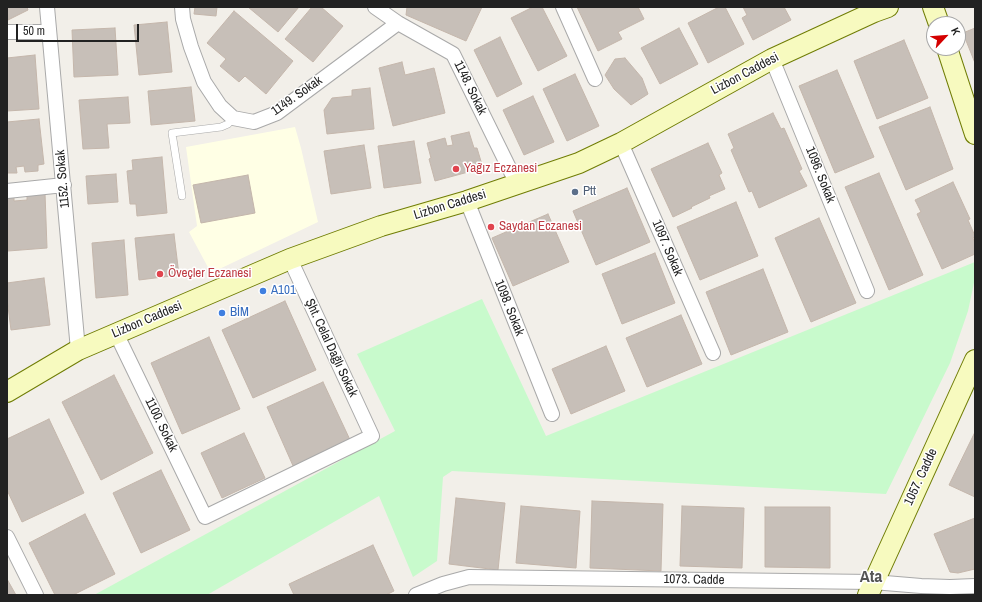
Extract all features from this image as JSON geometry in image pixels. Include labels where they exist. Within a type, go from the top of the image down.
[{"type":"main road","name":"Lizbon Caddesi","points":[[7,392],[78,350],[290,259],[381,226],[467,201],[579,163],[621,143],[772,59],[888,7]]},
{"type":"main road","points":[[950,56],[975,134]]},
{"type":"main road","name":"1057. Cadde","points":[[871,588],[975,360]]},
{"type":"street","name":"1152. Sokak","points":[[46,7],[64,185],[78,350]]},
{"type":"street","points":[[182,7],[183,19],[191,48],[204,82],[220,106],[233,118]]},
{"type":"street","points":[[563,7],[595,79]]},
{"type":"street","name":"1148. Sokak","points":[[377,8],[453,54],[517,184]]},
{"type":"street","name":"1149. Sokak","points":[[233,118],[254,122],[277,113],[398,22]]},
{"type":"street","points":[[7,32],[49,32]]},
{"type":"street","name":"1096. Sokak","points":[[772,59],[867,291]]},
{"type":"street","name":"1097. Sokak","points":[[621,143],[713,353]]},
{"type":"street","points":[[7,191],[64,185]]},
{"type":"street","name":"1098. Sokak","points":[[467,201],[552,414]]},
{"type":"street","name":"Şht. Celal Dağlı Sokak","points":[[205,517],[372,436],[290,259]]},
{"type":"street","name":"1100. Sokak","points":[[116,333],[205,517]]},
{"type":"street","points":[[7,537],[36,595]]},
{"type":"street","name":"1073. Cadde","points":[[416,595],[444,590],[469,577],[871,588],[922,586],[950,588],[975,586]]},
{"type":"lane","points":[[182,196],[172,134],[221,127],[228,124],[233,118]]},
{"type":"shaded area","points":[[295,127],[318,222],[211,273],[189,232],[197,226],[186,147]]},
{"type":"green space","points":[[975,262],[975,278],[968,311],[950,363],[886,494],[452,471],[443,477],[437,561],[413,577],[379,496],[207,595],[94,595],[395,431],[357,354],[482,299],[546,436]]},
{"type":"building","points":[[7,7],[27,7],[28,10],[8,20]]},
{"type":"building","points":[[195,7],[217,7],[216,16],[194,14]]},
{"type":"building","points":[[248,7],[299,7],[278,32]]},
{"type":"building","points":[[312,7],[321,7],[343,26],[313,62],[285,39]]},
{"type":"building","points":[[407,7],[482,7],[466,41],[406,15]]},
{"type":"building","points":[[533,7],[542,7],[567,56],[538,71],[511,18]]},
{"type":"building","points":[[577,7],[638,7],[644,19],[618,32],[622,39],[598,51]]},
{"type":"building","points":[[719,7],[725,7],[744,44],[708,63],[688,23]]},
{"type":"building","points":[[743,7],[784,7],[791,20],[753,40],[742,18],[747,15]]},
{"type":"building","points":[[234,11],[293,61],[266,94],[245,76],[239,82],[220,66],[226,59],[207,43]]},
{"type":"building","points":[[167,22],[172,72],[139,75],[134,25]]},
{"type":"building","points":[[115,28],[118,75],[74,77],[72,30]]},
{"type":"building","points":[[679,28],[698,64],[660,84],[641,48]]},
{"type":"building","points":[[975,28],[975,63],[966,40],[966,32]]},
{"type":"building","points":[[500,37],[522,84],[497,97],[474,50]]},
{"type":"building","points":[[904,40],[928,98],[877,119],[854,61]]},
{"type":"building","points":[[35,55],[39,109],[7,111],[7,58]]},
{"type":"building","points":[[625,58],[642,78],[648,94],[631,105],[614,89],[605,75],[615,59]]},
{"type":"building","points":[[402,62],[405,75],[434,68],[445,113],[393,126],[379,68]]},
{"type":"building","points":[[837,70],[874,157],[835,173],[799,86]]},
{"type":"building","points":[[575,74],[599,126],[567,141],[543,89]]},
{"type":"building","points":[[191,87],[195,121],[151,125],[148,91]]},
{"type":"building","points":[[370,88],[374,129],[327,134],[324,110],[332,98],[352,96],[352,90]]},
{"type":"building","points":[[533,96],[554,142],[524,155],[503,110]]},
{"type":"building","points":[[128,97],[130,123],[107,124],[109,148],[83,149],[79,100]]},
{"type":"building","points":[[930,107],[953,169],[906,190],[879,127]]},
{"type":"building","points":[[773,113],[781,129],[784,128],[802,169],[799,171],[807,186],[759,208],[752,191],[749,192],[731,150],[734,148],[728,134]]},
{"type":"building","points":[[39,119],[44,164],[38,165],[38,171],[25,172],[24,166],[16,167],[17,173],[7,173],[7,122]]},
{"type":"building","points":[[469,132],[474,148],[477,148],[483,168],[435,181],[429,159],[431,158],[427,143],[445,138],[447,146],[453,145],[451,136]]},
{"type":"building","points":[[414,141],[421,183],[384,188],[378,146]]},
{"type":"building","points":[[708,143],[722,173],[719,175],[725,189],[709,196],[710,198],[673,217],[651,169]]},
{"type":"building","points":[[364,145],[371,188],[331,194],[324,151]]},
{"type":"building","points":[[162,157],[167,213],[137,216],[136,204],[130,204],[127,171],[133,170],[132,160]]},
{"type":"building","points":[[879,173],[923,275],[889,290],[845,187]]},
{"type":"building","points":[[116,174],[118,202],[88,204],[86,176]]},
{"type":"building","points":[[248,175],[255,213],[201,223],[193,185]]},
{"type":"building","points":[[953,182],[970,219],[968,220],[975,236],[973,238],[975,243],[975,254],[942,269],[917,214],[921,212],[915,200]]},
{"type":"building","points":[[627,188],[650,242],[596,265],[573,211]]},
{"type":"building","points":[[45,193],[47,248],[8,251],[7,197],[14,195],[14,201],[27,200],[27,195]]},
{"type":"building","points":[[736,202],[758,256],[700,280],[677,227]]},
{"type":"building","points":[[548,214],[569,262],[513,286],[492,238]]},
{"type":"building","points":[[819,218],[856,303],[811,322],[775,238]]},
{"type":"building","points":[[174,234],[179,275],[139,280],[135,238]]},
{"type":"building","points":[[124,240],[128,295],[96,298],[92,243]]},
{"type":"building","points":[[655,253],[675,303],[622,324],[602,274]]},
{"type":"building","points":[[763,269],[788,332],[731,355],[706,292]]},
{"type":"building","points":[[44,278],[50,325],[11,330],[7,299],[7,283]]},
{"type":"building","points":[[285,301],[316,370],[253,398],[222,330]]},
{"type":"building","points":[[681,315],[702,364],[647,387],[626,338]]},
{"type":"building","points":[[209,337],[240,409],[182,434],[151,363]]},
{"type":"building","points":[[606,346],[625,391],[571,414],[552,369]]},
{"type":"building","points":[[114,375],[153,453],[101,480],[62,402]]},
{"type":"building","points":[[323,382],[351,442],[294,468],[267,407]]},
{"type":"building","points":[[49,419],[84,493],[22,522],[7,490],[7,439]]},
{"type":"building","points":[[975,432],[975,497],[949,485]]},
{"type":"building","points":[[244,433],[265,478],[222,498],[201,453]]},
{"type":"building","points":[[161,470],[190,530],[141,553],[113,493]]},
{"type":"building","points":[[456,498],[505,503],[498,570],[449,564]]},
{"type":"building","points":[[592,501],[663,504],[661,571],[590,568]]},
{"type":"building","points":[[521,506],[580,511],[576,568],[516,563]]},
{"type":"building","points":[[682,506],[744,508],[742,568],[680,566]]},
{"type":"building","points":[[765,507],[830,507],[830,568],[765,567]]},
{"type":"building","points":[[85,514],[115,574],[73,595],[55,595],[29,543]]},
{"type":"building","points":[[975,518],[975,569],[958,573],[950,572],[934,534]]},
{"type":"building","points":[[373,545],[394,591],[386,595],[294,595],[289,584]]},
{"type":"building","points":[[7,579],[16,595],[7,595]]},
{"type":"place","name":"Yağız Eczanesi","points":[[456,169]]},
{"type":"place","name":"Ptt","points":[[575,192]]},
{"type":"place","name":"Saydan Eczanesi","points":[[491,227]]},
{"type":"place","name":"Öveçler Eczanesi","points":[[160,274]]},
{"type":"place","name":"A101","points":[[263,291]]},
{"type":"place","name":"BİM","points":[[222,313]]},
{"type":"district","name":"Ata","points":[[871,577]]}]
